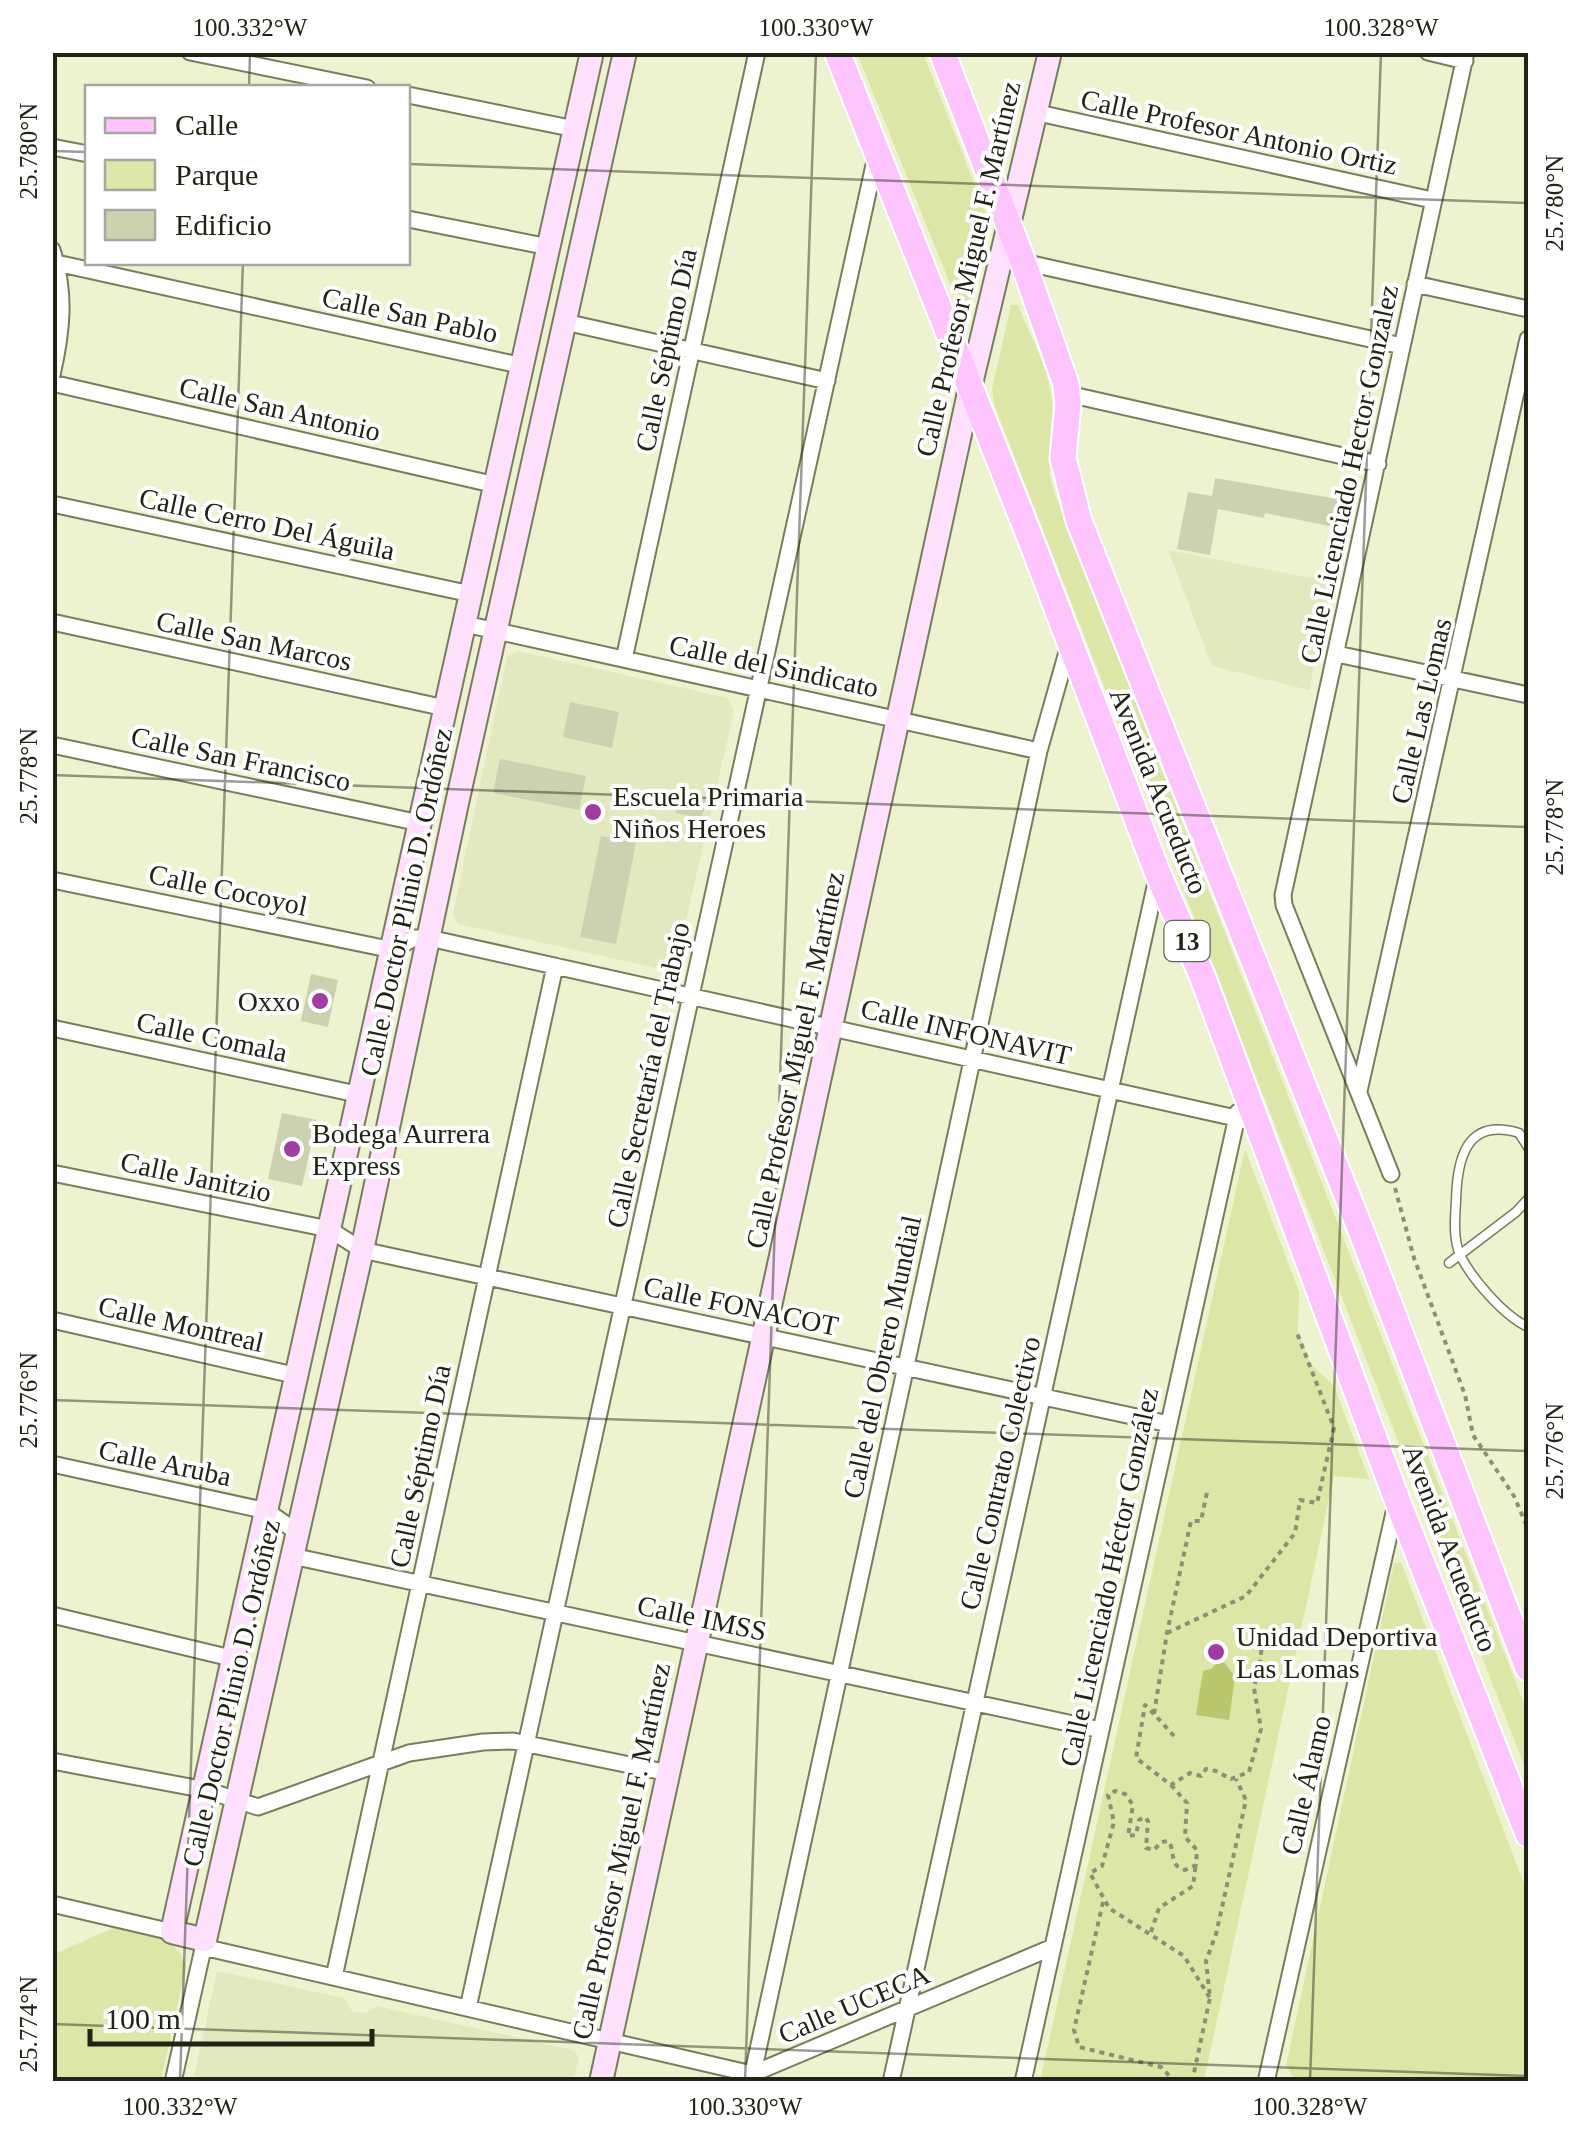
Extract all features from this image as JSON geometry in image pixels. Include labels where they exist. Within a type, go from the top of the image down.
[{"type":"main road","name":"Avenida Acueducto","points":[[838,52],[1158,874],[1203,978],[1244,1084],[1247,1120],[1528,1834]]},
{"type":"main road","name":"Avenida Acueducto","points":[[942,52],[1024,262],[1068,394],[1063,458],[1079,521],[1362,1233],[1528,1668]]},
{"type":"street","points":[[190,52],[352,85]]},
{"type":"street","name":"Calle Doctor Plinio D. Ordóñez","points":[[172,1932],[592,52]]},
{"type":"street","name":"Calle Doctor Plinio D. Ordóñez","points":[[204,1943],[362,1250],[457,803],[625,52]]},
{"type":"street","name":"Calle Séptimo Día","points":[[624,659],[756,52]]},
{"type":"street","name":"Calle Profesor Miguel F. Martínez","points":[[601,2082],[970,388],[1050,52]]},
{"type":"street","points":[[1428,52],[1466,57]]},
{"type":"street","name":"Calle Licenciado Hector Gonzalez","points":[[1359,1093],[1284,905],[1284,887],[1466,57]]},
{"type":"street","points":[[410,96],[575,128]]},
{"type":"street","name":"Calle Profesor Antonio Ortiz","points":[[1034,112],[1432,200]]},
{"type":"street","points":[[52,147],[85,153]]},
{"type":"street","name":"Calle Secretaría del Trabajo","points":[[468,2008],[877,152]]},
{"type":"street","points":[[410,219],[549,248]]},
{"type":"street","points":[[52,375],[62,332],[63,297],[54,259]]},
{"type":"street","name":"Calle San Pablo","points":[[54,259],[523,366]]},
{"type":"street","points":[[1024,262],[1402,346]]},
{"type":"street","points":[[1415,284],[1528,309]]},
{"type":"street","points":[[565,322],[827,381]]},
{"type":"street","name":"Calle Las Lomas","points":[[1359,1093],[1528,339]]},
{"type":"street","name":"Calle San Antonio","points":[[52,383],[496,485]]},
{"type":"street","points":[[1068,394],[1378,464]]},
{"type":"street","name":"Calle Cerro Del Águila","points":[[52,504],[470,594]]},
{"type":"street","name":"Calle San Marcos","points":[[52,622],[445,708]]},
{"type":"street","name":"Calle del Sindicato","points":[[465,624],[1040,751]]},
{"type":"street","name":"Calle del Obrero Mundial","points":[[752,2078],[1040,751],[1069,645]]},
{"type":"street","points":[[1337,654],[1528,695]]},
{"type":"street","name":"Calle San Francisco","points":[[52,744],[420,823]]},
{"type":"street","points":[[426,796],[457,803]]},
{"type":"street","name":"Calle Contrato Colectivo","points":[[890,2082],[1158,874]]},
{"type":"street","name":"Calle Cocoyol","points":[[52,880],[392,950]]},
{"type":"street","points":[[392,950],[414,938],[429,938]]},
{"type":"street","name":"Calle INFONAVIT","points":[[429,938],[1247,1120]]},
{"type":"street","name":"Calle Séptimo Día","points":[[334,1977],[555,966]]},
{"type":"street","name":"Calle Comala","points":[[52,1028],[361,1095]]},
{"type":"street","points":[[1359,1093],[1391,1174]]},
{"type":"street","name":"Calle Licenciado Héctor González","points":[[1023,2082],[1168,1424],[1247,1120]]},
{"type":"street","name":"Calle Janitzio","points":[[52,1173],[329,1229]]},
{"type":"street","points":[[329,1229],[362,1250]]},
{"type":"street","name":"Calle FONACOT","points":[[362,1250],[1168,1424]]},
{"type":"street","name":"Calle Montreal","points":[[52,1320],[298,1376]]},
{"type":"street","name":"Calle Aruba","points":[[52,1464],[267,1511]]},
{"type":"street","name":"Calle Álamo","points":[[1266,2082],[1397,1500]]},
{"type":"street","points":[[267,1511],[295,1544]]},
{"type":"street","name":"Calle IMSS","points":[[295,1544],[420,1584],[1101,1730]]},
{"type":"street","points":[[52,1616],[235,1659]]},
{"type":"street","points":[[52,1761],[206,1790],[237,1803],[264,1807],[409,1753],[483,1742],[526,1744],[669,1772]]},
{"type":"street","points":[[52,1904],[752,2078]]},
{"type":"street","points":[[173,2082],[204,1943]]},
{"type":"street","name":"Calle UCECA","points":[[752,2078],[1053,1947]]},
{"type":"lane","points":[[1528,1147],[1519,1133],[1491,1129],[1475,1136],[1463,1151],[1456,1175],[1455,1206],[1460,1255],[1492,1299],[1528,1327]]},
{"type":"lane","points":[[1449,1263],[1528,1199]]},
{"type":"path","points":[[1391,1174],[1414,1258],[1465,1395],[1474,1435],[1514,1496],[1528,1529]]},
{"type":"path","points":[[1167,1633],[1246,1596],[1295,1534],[1300,1500],[1317,1503],[1334,1428],[1297,1333]]},
{"type":"path","points":[[1154,1714],[1191,1521],[1201,1521],[1207,1492]]},
{"type":"path","points":[[1171,1785],[1190,1773],[1202,1776],[1206,1770],[1236,1779],[1248,1772],[1261,1729],[1254,1688],[1262,1629]]},
{"type":"path","points":[[1151,1932],[1159,1908],[1194,1886],[1198,1850],[1185,1837],[1187,1804],[1171,1785],[1136,1758],[1145,1704],[1174,1736]]},
{"type":"path","points":[[1192,2082],[1210,1998],[1206,1954],[1216,1934],[1246,1800],[1236,1779]]},
{"type":"path","points":[[1196,1863],[1190,1869],[1180,1868],[1172,1860],[1168,1840],[1154,1850],[1146,1848],[1145,1817],[1139,1820],[1135,1836],[1128,1836],[1134,1805],[1120,1792],[1112,1792],[1108,1801],[1114,1822],[1110,1845],[1102,1866],[1090,1873],[1104,1902],[1184,1956],[1210,1998]]},
{"type":"path","points":[[1104,1902],[1074,2030],[1079,2048],[1161,2067],[1175,2082]]},
{"type":"shaded area","points":[[1168,550],[1331,582],[1309,690],[1212,666]]},
{"type":"shaded area","name":"Escuela Primaria Niños Heroes","points":[[517,651],[728,698],[734,711],[676,964],[665,970],[458,924],[453,913],[507,657]]},
{"type":"shaded area","points":[[1218,1662],[1225,1663],[1235,1677],[1229,1720],[1196,1715],[1203,1671]]},
{"type":"shaded area","points":[[217,1971],[344,1998],[352,2011],[366,2013],[377,2006],[573,2050],[579,2057],[573,2081],[193,2081]]},
{"type":"green space","points":[[857,53],[923,53],[986,213],[969,309],[959,306]]},
{"type":"green space","points":[[1011,305],[1018,305],[1044,366],[1050,391],[1049,459],[1056,497],[1528,1714],[1528,1775],[994,404],[992,389]]},
{"type":"green space","name":"Unidad Deportiva Las Lomas","points":[[1245,1149],[1299,1292],[1298,1331],[1310,1363],[1334,1386],[1369,1479],[1334,1476],[1204,2081],[1040,2082]]},
{"type":"green space","points":[[1401,1562],[1528,1894],[1528,2081],[1312,2081],[1293,2077],[1286,2065],[1394,1563]]},
{"type":"green space","points":[[113,1928],[166,1941],[175,1947],[186,1966],[161,2081],[53,2081],[52,1955]]},
{"type":"building","points":[[1215,478],[1344,500],[1339,528],[1265,513],[1264,518],[1218,509],[1210,555],[1177,549],[1188,492],[1212,496]]},
{"type":"building","points":[[570,702],[619,712],[612,748],[563,737]]},
{"type":"building","points":[[500,759],[586,776],[579,810],[493,793]]},
{"type":"building","points":[[680,794],[706,800],[702,818],[676,813]]},
{"type":"building","points":[[601,836],[636,843],[616,944],[580,937]]},
{"type":"building","name":"Oxxo","points":[[311,974],[338,980],[328,1027],[301,1021]]},
{"type":"building","name":"Bodega Aurrera Express","points":[[282,1113],[317,1120],[302,1186],[268,1179]]},
{"type":"place","name":"Escuela Primaria Niños Heroes","points":[[593,812]]},
{"type":"place","name":"Oxxo","points":[[320,1001]]},
{"type":"place","name":"Bodega Aurrera Express","points":[[292,1149]]},
{"type":"place","name":"Unidad Deportiva Las Lomas","points":[[1216,1652]]}]
